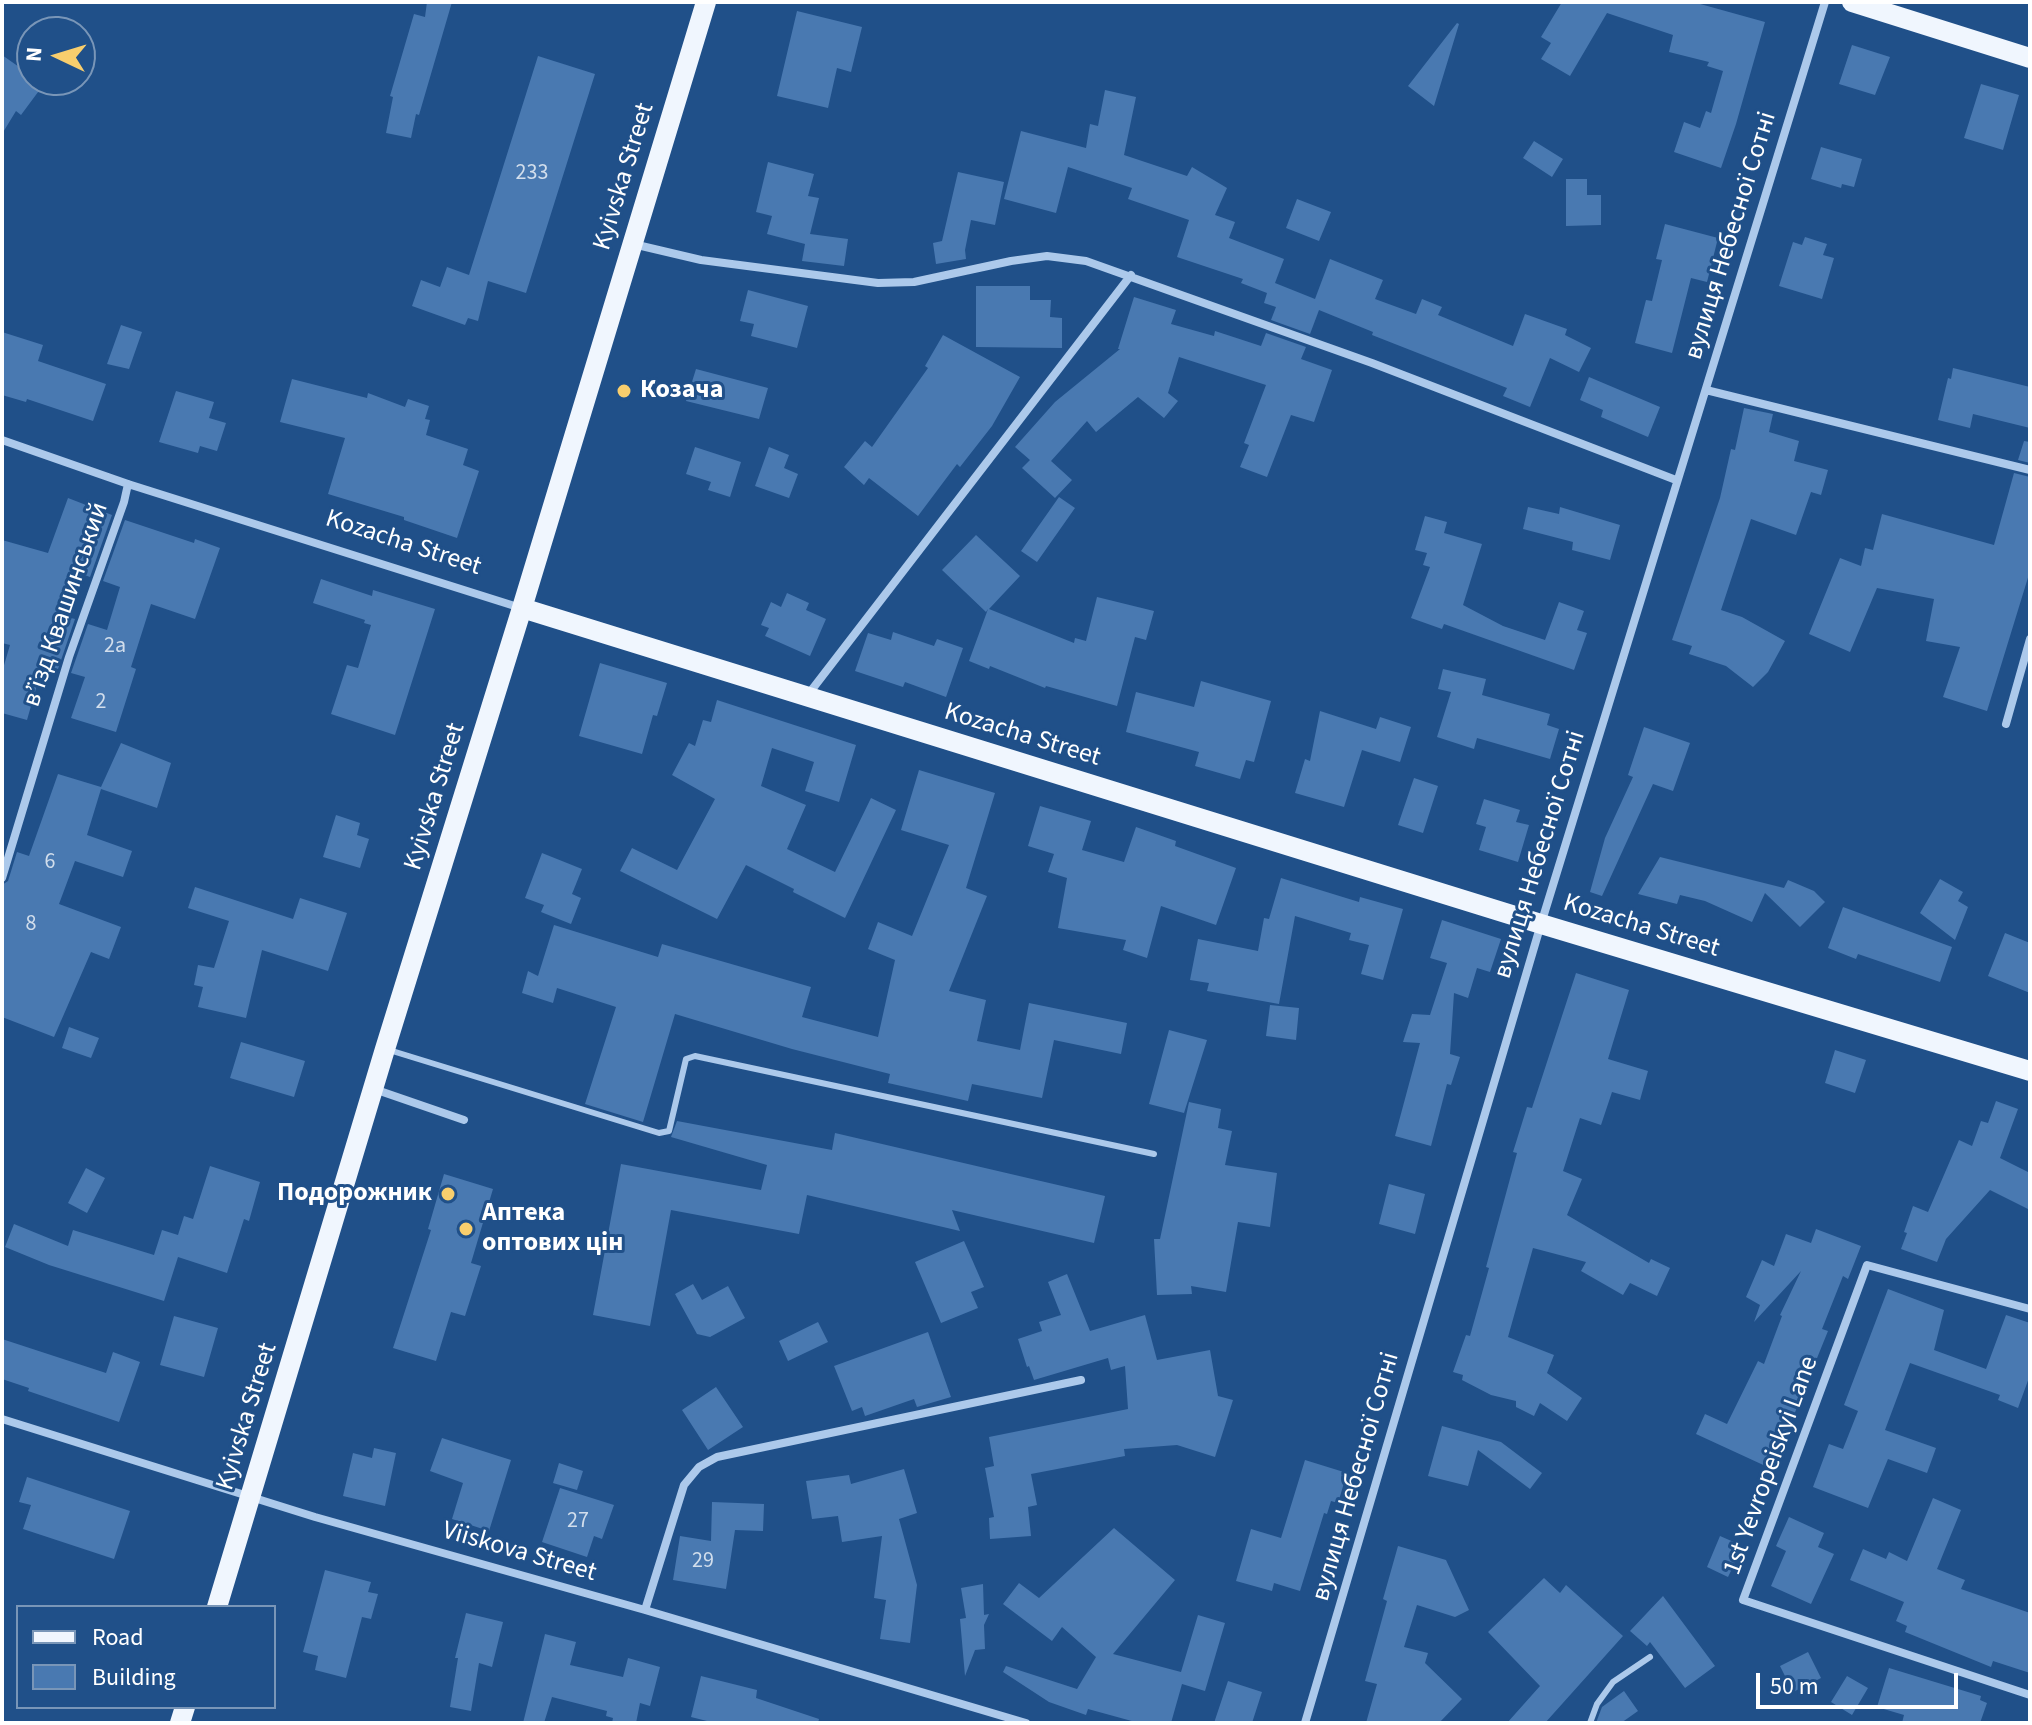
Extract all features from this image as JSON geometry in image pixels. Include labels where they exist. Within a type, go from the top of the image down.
[{"type":"main road","name":"Kyivska Street","points":[[218,1605],[706,2]]},
{"type":"main road","points":[[1852,2],[2030,58]]},
{"type":"main road","name":"Kozacha Street","points":[[522,608],[1541,924],[2030,1071]]},
{"type":"street","name":"вулиця Небесної Сотні","points":[[1305,1723],[1541,924],[1825,2]]},
{"type":"street","points":[[632,244],[701,260],[878,283],[914,282],[1047,256],[1086,261],[1372,363],[1676,480]]},
{"type":"street","points":[[807,697],[1131,275]]},
{"type":"street","points":[[1706,390],[2030,470]]},
{"type":"street","name":"Kozacha Street","points":[[2,440],[128,484],[522,608]]},
{"type":"street","name":"в’їзд Квашинський","points":[[2,878],[60,684],[128,484]]},
{"type":"street","points":[[2006,724],[2030,639]]},
{"type":"street","points":[[373,1089],[464,1120]]},
{"type":"street","name":"1st Yevropeiskyi Lane","points":[[2030,1309],[1867,1265],[1743,1600],[2030,1695]]},
{"type":"street","points":[[645,1610],[684,1485],[699,1467],[717,1457],[1081,1380]]},
{"type":"street","name":"Viiskova Street","points":[[2,1419],[251,1498],[1026,1723]]},
{"type":"lane","points":[[385,1049],[659,1133],[669,1131],[686,1059],[695,1056],[1154,1154]]},
{"type":"lane","points":[[1590,1723],[1597,1704],[1613,1682],[1650,1657]]},
{"type":"building","points":[[427,2],[452,2],[419,115],[416,114],[411,138],[386,133],[393,97],[390,96],[414,14],[425,17]]},
{"type":"building","points":[[1562,2],[1693,2],[1765,22],[1721,168],[1674,152],[1684,122],[1700,128],[1706,111],[1711,113],[1723,71],[1707,66],[1709,62],[1669,52],[1673,35],[1607,13],[1570,76],[1541,59],[1551,43],[1541,37]]},
{"type":"building","points":[[797,11],[862,27],[851,72],[837,68],[828,108],[777,96]]},
{"type":"building","points":[[1459,24],[1434,106],[1408,86]]},
{"type":"building","points":[[1852,45],[1890,57],[1875,95],[1839,84]]},
{"type":"building","points":[[2,55],[16,65],[16,96],[35,96],[21,115],[16,111],[2,134]]},
{"type":"building","points":[[538,56],[595,74],[526,293],[488,281],[478,321],[468,318],[465,325],[412,306],[421,280],[440,287],[447,267],[469,275]]},
{"type":"building","points":[[1981,84],[2019,95],[2003,150],[1964,138]]},
{"type":"building","points":[[1105,90],[1136,97],[1124,155],[1187,176],[1192,167],[1227,188],[1215,215],[1235,222],[1229,238],[1284,259],[1275,283],[1315,299],[1330,259],[1383,280],[1375,299],[1416,314],[1422,299],[1442,307],[1438,315],[1513,346],[1525,314],[1567,329],[1565,335],[1591,348],[1579,372],[1550,358],[1530,407],[1503,396],[1507,388],[1372,335],[1373,332],[1319,310],[1310,334],[1271,320],[1276,307],[1264,303],[1267,293],[1241,283],[1243,279],[1177,257],[1189,220],[1128,199],[1132,188],[1068,167],[1056,213],[1004,199],[1021,131],[1086,148],[1090,124],[1098,126]]},
{"type":"building","points":[[1534,141],[1563,159],[1552,177],[1523,158]]},
{"type":"building","points":[[1821,147],[1862,159],[1854,187],[1842,184],[1841,188],[1811,179]]},
{"type":"building","points":[[768,162],[814,174],[808,196],[819,198],[810,234],[848,239],[844,266],[802,261],[805,244],[767,234],[772,216],[756,212]]},
{"type":"building","points":[[958,172],[1004,182],[995,225],[971,220],[966,259],[936,264],[933,243],[942,241]]},
{"type":"building","points":[[1566,179],[1587,179],[1587,195],[1601,195],[1601,225],[1566,226]]},
{"type":"building","points":[[1297,199],[1331,212],[1319,241],[1286,228]]},
{"type":"building","points":[[1665,224],[1718,238],[1707,282],[1691,278],[1672,353],[1635,343],[1646,300],[1652,301],[1662,260],[1656,259]]},
{"type":"building","points":[[1805,237],[1827,244],[1823,255],[1834,258],[1822,299],[1779,286],[1793,242],[1802,245]]},
{"type":"building","points":[[976,286],[1030,286],[1030,300],[1051,300],[1050,317],[1062,318],[1062,348],[976,347]]},
{"type":"building","points":[[748,290],[808,306],[797,348],[751,336],[754,324],[740,321]]},
{"type":"building","points":[[1134,297],[1176,310],[1171,324],[1214,336],[1215,331],[1261,346],[1266,333],[1306,347],[1301,359],[1332,370],[1314,422],[1291,415],[1267,477],[1240,467],[1249,445],[1244,443],[1266,385],[1179,357],[1168,393],[1178,401],[1164,418],[1138,397],[1096,432],[1087,421],[1051,461],[1072,480],[1055,498],[1022,468],[1030,460],[1015,447],[1055,402],[1120,349]]},
{"type":"building","points":[[121,325],[142,332],[129,369],[107,364]]},
{"type":"building","points":[[2,332],[43,345],[38,361],[106,384],[93,421],[27,399],[26,402],[2,395]]},
{"type":"building","points":[[943,335],[1020,377],[992,426],[960,467],[957,464],[918,516],[869,478],[864,485],[844,467],[865,441],[872,447],[928,368],[925,366]]},
{"type":"building","points":[[1953,368],[2030,387],[2030,428],[1973,414],[1970,428],[1938,420]]},
{"type":"building","points":[[696,369],[768,388],[759,419],[686,401]]},
{"type":"building","points":[[1589,377],[1660,407],[1648,437],[1601,417],[1603,410],[1580,400]]},
{"type":"building","points":[[292,379],[367,398],[368,393],[405,407],[408,399],[429,406],[425,419],[430,420],[426,435],[468,449],[463,465],[479,471],[457,538],[404,520],[404,517],[328,494],[345,438],[280,422]]},
{"type":"building","points":[[176,391],[214,402],[209,418],[226,423],[217,451],[200,446],[198,453],[159,442]]},
{"type":"building","points":[[1744,408],[1773,414],[1769,432],[1799,441],[1794,461],[1828,470],[1821,495],[1811,492],[1796,535],[1751,519],[1721,610],[1742,617],[1785,641],[1768,672],[1753,687],[1726,666],[1689,654],[1692,646],[1672,640],[1720,498],[1731,449],[1735,450]]},
{"type":"building","points":[[2024,441],[2030,442],[2030,463],[2018,460]]},
{"type":"building","points":[[695,447],[741,462],[730,497],[708,490],[711,482],[686,474]]},
{"type":"building","points":[[769,447],[789,455],[784,468],[798,474],[789,498],[755,486]]},
{"type":"building","points":[[2014,473],[2030,477],[2030,571],[1987,711],[1943,697],[1960,647],[1926,641],[1934,599],[1877,588],[1850,652],[1809,634],[1840,558],[1861,566],[1865,548],[1873,550],[1882,514],[1994,545]]},
{"type":"building","points":[[1059,497],[1075,508],[1037,562],[1021,551]]},
{"type":"building","points":[[68,498],[112,515],[90,577],[82,574],[67,617],[75,619],[58,669],[43,664],[27,720],[2,713],[2,672],[10,645],[2,643],[2,540],[48,553]]},
{"type":"building","points":[[1528,507],[1559,514],[1560,507],[1620,525],[1610,560],[1572,550],[1573,542],[1523,529]]},
{"type":"building","points":[[1425,516],[1447,522],[1444,533],[1482,544],[1463,605],[1503,626],[1545,640],[1559,602],[1584,611],[1577,630],[1587,633],[1574,670],[1444,624],[1442,629],[1411,618],[1430,567],[1423,565],[1427,553],[1415,550]]},
{"type":"building","points":[[125,520],[194,543],[195,539],[220,548],[195,619],[151,604],[131,667],[136,669],[116,732],[71,718],[85,677],[71,673],[88,624],[107,630],[120,587],[103,581]]},
{"type":"building","points":[[976,535],[1020,576],[989,609],[1074,643],[1075,638],[1086,641],[1097,597],[1154,611],[1146,640],[1135,637],[1117,706],[1045,688],[969,661],[988,609],[986,612],[942,570]]},
{"type":"building","points":[[321,579],[372,596],[373,590],[435,609],[395,735],[331,714],[347,665],[358,668],[371,625],[364,623],[365,620],[313,603]]},
{"type":"building","points":[[787,593],[809,603],[806,610],[826,619],[810,656],[765,636],[769,628],[761,625],[771,602],[781,607]]},
{"type":"building","points":[[893,632],[934,646],[937,639],[963,648],[946,697],[905,682],[903,687],[855,671],[868,633],[891,640]]},
{"type":"building","points":[[600,663],[667,683],[657,716],[653,715],[642,754],[579,736]]},
{"type":"building","points":[[1443,669],[1486,679],[1482,695],[1550,714],[1547,725],[1559,729],[1550,759],[1477,738],[1474,749],[1437,737],[1451,692],[1438,689]]},
{"type":"building","points":[[1201,681],[1271,701],[1254,762],[1246,760],[1240,779],[1195,766],[1199,752],[1126,732],[1136,692],[1194,707]]},
{"type":"building","points":[[717,700],[856,745],[839,802],[805,791],[814,762],[772,748],[761,786],[806,805],[787,849],[835,872],[871,798],[896,810],[845,918],[746,865],[717,919],[620,871],[632,848],[677,870],[715,799],[672,775],[689,743],[695,746],[703,720],[711,722]]},
{"type":"building","points":[[1320,711],[1376,729],[1380,717],[1411,727],[1400,762],[1362,750],[1344,807],[1295,793],[1305,759],[1310,761]]},
{"type":"building","points":[[1644,727],[1690,743],[1673,791],[1653,784],[1602,896],[1590,892],[1605,838],[1633,777],[1628,775]]},
{"type":"building","points":[[121,743],[171,763],[157,808],[101,789],[87,835],[132,851],[123,877],[75,861],[59,904],[121,927],[109,959],[91,952],[54,1037],[2,1017],[2,885],[8,881],[17,852],[29,856],[58,774],[101,787]]},
{"type":"building","points":[[919,770],[995,793],[966,888],[987,896],[949,991],[986,1000],[977,1041],[1020,1050],[1029,1003],[1127,1023],[1121,1054],[1054,1040],[1042,1098],[972,1084],[968,1101],[888,1083],[890,1074],[675,1014],[643,1122],[585,1104],[616,1007],[557,988],[553,1003],[522,993],[528,971],[538,976],[554,925],[658,957],[662,944],[811,987],[802,1017],[878,1037],[895,960],[868,949],[878,922],[912,936],[949,845],[901,830]]},
{"type":"building","points":[[1414,778],[1438,786],[1423,833],[1398,825]]},
{"type":"building","points":[[1484,799],[1520,810],[1516,822],[1529,825],[1518,862],[1479,850],[1486,827],[1476,824]]},
{"type":"building","points":[[1040,806],[1091,821],[1082,850],[1124,862],[1136,827],[1176,841],[1175,846],[1236,868],[1216,925],[1161,906],[1147,958],[1123,950],[1126,940],[1058,928],[1067,878],[1048,872],[1054,854],[1028,846]]},
{"type":"building","points":[[336,815],[360,823],[357,835],[369,839],[360,868],[323,857]]},
{"type":"building","points":[[542,853],[582,869],[572,894],[581,898],[571,924],[541,912],[544,905],[525,898]]},
{"type":"building","points":[[1660,857],[1784,888],[1788,880],[1814,891],[1825,902],[1800,927],[1765,893],[1752,922],[1705,901],[1680,895],[1677,904],[1638,894]]},
{"type":"building","points":[[1281,878],[1359,902],[1360,897],[1403,909],[1383,980],[1361,974],[1369,945],[1349,940],[1351,933],[1295,916],[1279,1004],[1207,991],[1209,983],[1190,980],[1198,939],[1258,951],[1264,918],[1269,919]]},
{"type":"building","points":[[1940,879],[1963,892],[1958,901],[1968,907],[1955,940],[1920,913]]},
{"type":"building","points":[[195,887],[293,919],[300,898],[347,913],[328,971],[262,950],[246,1018],[198,1007],[203,987],[194,985],[198,965],[214,968],[229,921],[188,908]]},
{"type":"building","points":[[1843,907],[1952,947],[1940,982],[1858,954],[1856,959],[1828,948]]},
{"type":"building","points":[[1442,920],[1501,939],[1490,972],[1477,968],[1468,998],[1454,993],[1450,1054],[1460,1057],[1451,1085],[1447,1084],[1431,1146],[1395,1136],[1420,1043],[1403,1042],[1412,1014],[1430,1015],[1447,963],[1430,958]]},
{"type":"building","points":[[2005,933],[2030,943],[2030,993],[1988,976]]},
{"type":"building","points":[[1576,973],[1629,990],[1608,1059],[1648,1071],[1640,1100],[1612,1092],[1601,1125],[1580,1118],[1563,1171],[1582,1179],[1567,1215],[1649,1263],[1651,1259],[1670,1268],[1657,1296],[1630,1283],[1623,1295],[1581,1271],[1586,1262],[1533,1248],[1508,1337],[1554,1355],[1547,1373],[1582,1398],[1567,1421],[1540,1403],[1534,1416],[1516,1407],[1516,1401],[1491,1395],[1462,1380],[1463,1375],[1453,1372],[1466,1335],[1470,1336],[1489,1268],[1486,1267],[1517,1153],[1513,1152],[1527,1107],[1532,1108]]},
{"type":"building","points":[[1270,1005],[1299,1008],[1296,1040],[1266,1036]]},
{"type":"building","points":[[69,1027],[99,1038],[91,1058],[62,1048]]},
{"type":"building","points":[[1169,1030],[1207,1040],[1184,1113],[1149,1104]]},
{"type":"building","points":[[241,1042],[305,1061],[294,1097],[230,1078]]},
{"type":"building","points":[[1835,1050],[1866,1060],[1855,1093],[1825,1083]]},
{"type":"building","points":[[1996,1101],[2018,1109],[2000,1158],[2030,1173],[2030,1210],[1990,1190],[1946,1239],[1937,1262],[1901,1249],[1913,1206],[1928,1212],[1959,1140],[1972,1146],[1981,1121],[1988,1123]]},
{"type":"building","points":[[1189,1102],[1221,1109],[1218,1128],[1232,1131],[1225,1165],[1277,1173],[1270,1227],[1238,1222],[1226,1292],[1191,1286],[1192,1294],[1157,1295],[1154,1239],[1160,1239]]},
{"type":"building","points":[[677,1121],[832,1150],[835,1133],[1105,1196],[1094,1243],[952,1210],[960,1231],[807,1195],[799,1234],[671,1210],[650,1326],[593,1315],[621,1164],[761,1190],[767,1165],[671,1137]]},
{"type":"building","points":[[210,1166],[260,1182],[249,1221],[244,1219],[227,1273],[178,1257],[164,1301],[49,1265],[5,1247],[14,1224],[68,1246],[73,1230],[154,1255],[162,1230],[178,1235],[184,1216],[193,1219]]},
{"type":"building","points":[[86,1168],[105,1178],[87,1213],[68,1203]]},
{"type":"building","points":[[444,1174],[493,1189],[471,1263],[481,1266],[465,1316],[451,1312],[436,1361],[393,1348],[431,1230],[428,1229]]},
{"type":"building","points":[[1389,1184],[1425,1194],[1415,1234],[1379,1224]]},
{"type":"building","points":[[1816,1229],[1861,1246],[1848,1279],[1843,1276],[1822,1329],[1828,1331],[1772,1469],[1696,1434],[1705,1414],[1727,1424],[1758,1361],[1764,1364],[1780,1315],[1801,1271],[1754,1322],[1760,1305],[1746,1297],[1762,1260],[1774,1266],[1786,1234],[1811,1243]]},
{"type":"building","points":[[964,1241],[984,1287],[971,1292],[978,1308],[941,1323],[915,1262]]},
{"type":"building","points":[[1067,1274],[1090,1331],[1145,1315],[1157,1360],[1210,1350],[1218,1396],[1233,1400],[1215,1457],[1177,1445],[1124,1449],[1125,1456],[1031,1474],[1037,1505],[1028,1507],[1031,1536],[990,1539],[989,1518],[994,1517],[985,1468],[994,1466],[989,1437],[1128,1409],[1125,1366],[1111,1370],[1108,1358],[1034,1380],[1027,1367],[1018,1339],[1042,1331],[1039,1322],[1061,1315],[1048,1282]]},
{"type":"building","points":[[693,1284],[702,1300],[728,1286],[745,1318],[710,1337],[697,1334],[675,1294]]},
{"type":"building","points":[[1888,1289],[1944,1310],[1934,1350],[1986,1369],[2006,1315],[2030,1323],[2030,1375],[2018,1408],[1998,1400],[2000,1395],[1910,1363],[1885,1430],[1936,1448],[1927,1473],[1888,1459],[1868,1508],[1813,1487],[1829,1444],[1843,1449],[1858,1411],[1844,1405]]},
{"type":"building","points":[[174,1316],[218,1328],[204,1377],[160,1365]]},
{"type":"building","points":[[818,1322],[828,1342],[788,1361],[779,1341]]},
{"type":"building","points":[[928,1332],[951,1397],[917,1407],[914,1399],[865,1416],[862,1407],[852,1411],[834,1366]]},
{"type":"building","points":[[2,1339],[106,1373],[113,1352],[140,1362],[119,1422],[2,1379]]},
{"type":"building","points":[[716,1387],[743,1427],[708,1450],[682,1410]]},
{"type":"building","points":[[1442,1426],[1501,1442],[1542,1473],[1530,1489],[1478,1450],[1468,1486],[1428,1476]]},
{"type":"building","points":[[442,1438],[511,1460],[489,1531],[452,1519],[463,1483],[430,1471]]},
{"type":"building","points":[[374,1448],[396,1453],[385,1506],[343,1496],[353,1453],[372,1458]]},
{"type":"building","points":[[1305,1460],[1347,1473],[1338,1503],[1331,1501],[1327,1514],[1324,1513],[1300,1591],[1274,1583],[1272,1591],[1236,1581],[1251,1529],[1281,1538]]},
{"type":"building","points":[[559,1463],[583,1471],[577,1490],[553,1483]]},
{"type":"building","points":[[904,1469],[917,1513],[899,1519],[917,1585],[910,1643],[880,1639],[886,1600],[874,1598],[882,1536],[842,1542],[838,1516],[812,1519],[806,1481],[849,1475],[851,1484]]},
{"type":"building","points":[[27,1477],[130,1511],[114,1559],[23,1529],[31,1505],[19,1502]]},
{"type":"building","points":[[560,1488],[614,1505],[602,1539],[594,1536],[587,1557],[542,1542]]},
{"type":"building","points":[[1933,1498],[1961,1510],[1937,1569],[1965,1580],[1961,1589],[2030,1613],[2030,1673],[1993,1661],[1991,1667],[1905,1632],[1907,1626],[1896,1621],[1904,1602],[1850,1580],[1863,1549],[1886,1559],[1889,1552],[1907,1561]]},
{"type":"building","points":[[712,1502],[764,1504],[763,1531],[735,1530],[726,1589],[673,1580],[680,1536],[711,1541]]},
{"type":"building","points":[[1789,1517],[1824,1533],[1818,1547],[1834,1554],[1811,1604],[1771,1586],[1786,1551],[1776,1546]]},
{"type":"building","points":[[1114,1528],[1175,1580],[1113,1654],[1181,1672],[1198,1615],[1225,1623],[1205,1691],[1182,1684],[1171,1723],[1139,1723],[1088,1709],[1086,1715],[1049,1702],[1003,1672],[1006,1666],[1077,1689],[1096,1657],[1062,1627],[1052,1641],[1003,1604],[1019,1583],[1039,1598]]},
{"type":"building","points":[[1720,1536],[1743,1546],[1728,1577],[1707,1567]]},
{"type":"building","points":[[1398,1546],[1446,1560],[1469,1610],[1455,1617],[1417,1605],[1404,1647],[1428,1653],[1425,1663],[1462,1699],[1439,1723],[1366,1723],[1377,1684],[1365,1681]]},
{"type":"building","points":[[325,1570],[371,1582],[368,1592],[378,1594],[371,1619],[362,1617],[346,1678],[315,1670],[318,1656],[303,1652]]},
{"type":"building","points":[[1544,1578],[1560,1593],[1566,1585],[1623,1636],[1545,1723],[1507,1723],[1540,1686],[1488,1632]]},
{"type":"building","points":[[983,1584],[984,1615],[989,1614],[984,1625],[985,1649],[975,1650],[965,1676],[960,1619],[966,1618],[961,1588]]},
{"type":"building","points":[[1663,1596],[1715,1666],[1685,1688],[1650,1642],[1647,1646],[1630,1631]]},
{"type":"building","points":[[466,1613],[503,1622],[492,1667],[479,1663],[471,1711],[450,1707],[458,1658],[455,1658]]},
{"type":"building","points":[[545,1634],[576,1642],[570,1665],[623,1677],[628,1658],[660,1667],[650,1706],[640,1703],[636,1723],[612,1723],[613,1718],[606,1716],[607,1711],[552,1697],[544,1723],[523,1723]]},
{"type":"building","points":[[1808,1652],[1821,1678],[1793,1692],[1780,1666]]},
{"type":"building","points":[[1889,1668],[1981,1696],[1980,1700],[1987,1703],[1980,1723],[1902,1723],[1904,1715],[1877,1707]]},
{"type":"building","points":[[701,1676],[757,1690],[756,1698],[819,1719],[818,1723],[715,1723],[691,1717]]},
{"type":"building","points":[[1847,1676],[1868,1688],[1852,1715],[1831,1702]]},
{"type":"building","points":[[1228,1681],[1262,1692],[1252,1723],[1214,1723]]},
{"type":"building","points":[[1624,1691],[1638,1711],[1621,1723],[1596,1723],[1602,1707]]},
{"type":"place","name":"Козача","points":[[624,391]]},
{"type":"place","name":"Подорожник","points":[[448,1194]]},
{"type":"place","name":"Аптека оптових цін","points":[[466,1229]]}]
